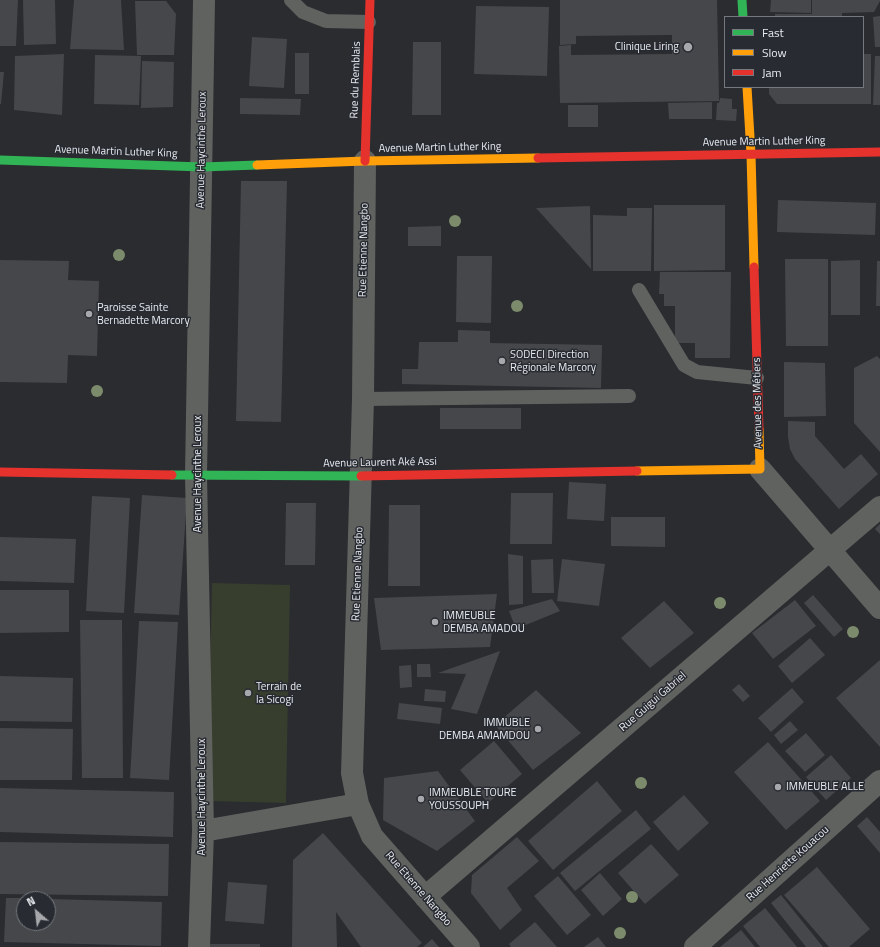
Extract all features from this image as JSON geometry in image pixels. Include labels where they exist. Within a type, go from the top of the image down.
[{"type":"street","name":"Avenue Haycinthe Leroux","points":[[199,947],[203,831],[196,476],[204,0]]},
{"type":"street","name":"Rue du Remblais","points":[[365,161],[370,0]]},
{"type":"street","points":[[742,0],[743,16]]},
{"type":"street","name":"Avenue des Métiers","points":[[747,88],[751,154],[760,469]]},
{"type":"street","name":"Avenue Martin Luther King","points":[[0,160],[202,167],[365,161],[880,152]]},
{"type":"street","name":"Rue Etienne Nangbo","points":[[365,161],[363,399],[352,773],[358,804],[372,836],[469,947]]},
{"type":"street","points":[[760,469],[880,608]]},
{"type":"street","name":"Avenue Laurent Aké Assi","points":[[0,472],[196,476],[360,476],[760,469]]},
{"type":"street","name":"Rue Guigui Gabriel","points":[[425,897],[880,508]]},
{"type":"street","name":"Rue Henriette Kouacou","points":[[695,947],[880,781]]},
{"type":"street","points":[[203,831],[358,804]]},
{"type":"lane","points":[[291,0],[303,12],[326,21],[369,22]]},
{"type":"lane","points":[[639,290],[684,365],[697,372],[757,378]]},
{"type":"lane","points":[[363,399],[629,396]]},
{"type":"green space","name":"Terrain de la Sicogi","points":[[212,583],[290,585],[286,803],[207,801]]},
{"type":"building","points":[[0,0],[18,0],[16,46],[0,46]]},
{"type":"building","points":[[23,0],[55,0],[56,44],[24,45]]},
{"type":"building","points":[[74,0],[121,0],[124,50],[70,49]]},
{"type":"building","points":[[560,0],[717,0],[719,101],[560,103],[559,46],[571,45],[571,55],[672,54],[672,35],[576,36],[576,44],[560,45]]},
{"type":"building","points":[[771,0],[811,0],[811,13],[770,12]]},
{"type":"building","points":[[812,0],[880,0],[874,12],[842,13],[842,16],[775,16],[775,14],[812,14]]},
{"type":"building","points":[[135,1],[166,1],[176,14],[174,55],[137,55]]},
{"type":"building","points":[[476,6],[549,7],[547,76],[474,74]]},
{"type":"building","points":[[880,16],[880,47],[875,47],[873,17]]},
{"type":"building","points":[[252,37],[287,39],[284,88],[249,86]]},
{"type":"building","points":[[413,42],[441,42],[441,115],[412,115]]},
{"type":"building","points":[[295,53],[309,53],[309,94],[295,94]]},
{"type":"building","points":[[64,54],[62,115],[14,110],[15,56]]},
{"type":"building","points":[[864,54],[871,54],[871,104],[777,104],[769,94],[769,88],[864,88]]},
{"type":"building","points":[[95,55],[141,56],[139,105],[94,104]]},
{"type":"building","points":[[875,56],[880,56],[880,105],[873,105]]},
{"type":"building","points":[[142,61],[174,62],[173,107],[141,108]]},
{"type":"building","points":[[0,72],[4,72],[1,104],[0,104]]},
{"type":"building","points":[[240,98],[301,99],[300,115],[240,114]]},
{"type":"building","points":[[720,98],[732,99],[732,109],[737,109],[736,121],[716,120],[717,103],[719,103]]},
{"type":"building","points":[[712,102],[712,119],[669,119],[668,103]]},
{"type":"building","points":[[568,105],[598,105],[598,127],[568,127]]},
{"type":"building","points":[[241,181],[287,181],[281,422],[236,421]]},
{"type":"building","points":[[778,200],[876,203],[875,235],[777,232]]},
{"type":"building","points":[[654,205],[725,205],[725,270],[654,271]]},
{"type":"building","points":[[590,206],[591,269],[536,208]]},
{"type":"building","points":[[627,208],[652,208],[651,271],[593,271],[593,215],[627,216]]},
{"type":"building","points":[[441,226],[441,246],[408,246],[408,227]]},
{"type":"building","points":[[457,256],[492,256],[491,323],[456,322]]},
{"type":"building","points":[[785,259],[828,259],[828,346],[786,346]]},
{"type":"building","points":[[0,260],[69,261],[68,280],[99,281],[97,356],[68,355],[67,383],[0,382]]},
{"type":"building","points":[[860,260],[860,315],[831,315],[831,261]]},
{"type":"building","points":[[877,261],[880,261],[880,306],[876,306]]},
{"type":"building","points":[[660,272],[731,272],[730,358],[695,358],[695,343],[675,343],[675,306],[664,306],[664,294],[659,294]]},
{"type":"building","points":[[458,330],[490,331],[490,343],[602,345],[601,388],[402,384],[402,369],[418,369],[419,342],[458,342]]},
{"type":"building","points":[[877,356],[880,359],[880,452],[854,423],[854,368]]},
{"type":"building","points":[[784,362],[825,363],[826,416],[784,417]]},
{"type":"building","points":[[440,408],[521,408],[521,429],[440,429]]},
{"type":"building","points":[[788,421],[815,422],[815,436],[844,469],[861,454],[878,474],[839,509],[795,459],[790,449]]},
{"type":"building","points":[[569,482],[606,484],[604,521],[567,519]]},
{"type":"building","points":[[511,493],[553,493],[552,544],[510,544]]},
{"type":"building","points":[[142,495],[187,498],[179,615],[134,613]]},
{"type":"building","points":[[92,496],[130,498],[124,613],[86,611]]},
{"type":"building","points":[[286,503],[316,503],[315,565],[285,565]]},
{"type":"building","points":[[389,505],[420,505],[420,586],[388,586]]},
{"type":"building","points":[[611,517],[665,517],[665,547],[611,546]]},
{"type":"building","points":[[880,524],[880,534],[875,529]]},
{"type":"building","points":[[0,537],[76,539],[74,583],[0,581]]},
{"type":"building","points":[[508,554],[523,556],[523,604],[509,605]]},
{"type":"building","points":[[553,559],[554,593],[532,593],[531,560]]},
{"type":"building","points":[[562,559],[605,564],[599,606],[557,601]]},
{"type":"building","points":[[0,590],[69,590],[69,632],[0,633]]},
{"type":"building","name":"IMMEUBLE DEMBA AMADOU","points":[[497,594],[490,647],[381,650],[374,598]]},
{"type":"building","points":[[813,595],[843,629],[834,637],[804,603]]},
{"type":"building","points":[[552,599],[560,611],[516,629],[509,611]]},
{"type":"building","points":[[795,600],[816,626],[773,659],[752,633]]},
{"type":"building","points":[[664,601],[694,633],[650,668],[621,638]]},
{"type":"building","points":[[80,620],[122,620],[123,778],[82,778]]},
{"type":"building","points":[[139,621],[178,622],[169,780],[130,778]]},
{"type":"building","points":[[810,638],[825,655],[792,683],[778,666]]},
{"type":"building","points":[[500,651],[477,714],[451,709],[466,674],[438,673]]},
{"type":"building","points":[[880,660],[880,747],[836,698]]},
{"type":"building","points":[[417,664],[430,664],[431,677],[417,677]]},
{"type":"building","points":[[411,665],[412,687],[400,688],[399,666]]},
{"type":"building","points":[[0,676],[73,678],[72,722],[0,721]]},
{"type":"building","points":[[739,684],[750,696],[743,702],[732,690]]},
{"type":"building","points":[[792,688],[804,702],[771,732],[758,718]]},
{"type":"building","points":[[425,689],[446,691],[445,702],[424,701]]},
{"type":"building","name":"IMMUBLE DEMBA AMAMDOU","points":[[536,690],[581,733],[533,770],[495,725]]},
{"type":"building","points":[[399,703],[442,708],[440,724],[397,719]]},
{"type":"building","points":[[790,721],[798,730],[781,744],[774,735]]},
{"type":"building","points":[[0,728],[73,729],[72,780],[0,780]]},
{"type":"building","points":[[806,733],[825,755],[805,772],[785,751]]},
{"type":"building","points":[[494,741],[522,774],[488,803],[460,770]]},
{"type":"building","name":"IMMEUBLE ALLE","points":[[768,742],[820,801],[786,830],[734,772]]},
{"type":"building","points":[[831,755],[851,778],[826,800],[806,777]]},
{"type":"building","name":"IMMEUBLE TOURE YOUSSOUPH","points":[[438,771],[475,821],[437,851],[383,820],[384,778]]},
{"type":"building","points":[[597,781],[622,811],[553,870],[528,841]]},
{"type":"building","points":[[0,788],[174,792],[173,837],[0,832]]},
{"type":"building","points":[[684,795],[709,823],[678,851],[653,822]]},
{"type":"building","points":[[636,810],[651,829],[575,891],[560,873]]},
{"type":"building","points":[[867,817],[880,832],[880,853],[857,826]]},
{"type":"building","points":[[323,833],[422,943],[417,947],[361,947],[336,912],[337,947],[292,947],[293,860]]},
{"type":"building","points":[[517,837],[539,861],[507,888],[522,910],[500,930],[471,893],[472,875]]},
{"type":"building","points":[[0,842],[169,844],[168,896],[56,895],[56,891],[16,891],[16,894],[0,894]]},
{"type":"building","points":[[651,844],[679,875],[645,904],[618,873]]},
{"type":"building","points":[[817,867],[870,929],[849,947],[829,947],[784,895]]},
{"type":"building","points":[[600,873],[622,899],[603,916],[581,890]]},
{"type":"building","points":[[558,876],[591,915],[567,935],[534,896]]},
{"type":"building","points":[[228,882],[267,885],[264,924],[225,921]]},
{"type":"building","points":[[781,895],[823,947],[806,947],[771,903]]},
{"type":"building","points":[[6,898],[16,898],[16,931],[56,931],[56,899],[162,902],[161,946],[4,942]]},
{"type":"building","points":[[765,908],[797,947],[760,947],[743,926]]},
{"type":"building","points":[[535,922],[557,947],[511,947],[509,944]]},
{"type":"building","points":[[741,930],[755,947],[720,947]]},
{"type":"building","points":[[598,937],[606,947],[584,947]]},
{"type":"building","points":[[432,939],[439,947],[423,947]]},
{"type":"building","points":[[209,944],[260,944],[260,947],[210,947]]},
{"type":"traffic: fast","points":[[742,0],[743,16]]},
{"type":"traffic: fast","points":[[0,160],[202,167],[257,165]]},
{"type":"traffic: fast","points":[[172,475],[361,476]]},
{"type":"traffic: slow","points":[[747,88],[751,154],[754,267]]},
{"type":"traffic: slow","points":[[257,165],[365,161],[538,158]]},
{"type":"traffic: slow","points":[[637,471],[760,469],[759,429]]},
{"type":"traffic: jam","points":[[365,161],[370,0]]},
{"type":"traffic: jam","points":[[538,158],[880,152]]},
{"type":"traffic: jam","points":[[754,267],[759,429]]},
{"type":"traffic: jam","points":[[361,476],[637,471]]},
{"type":"traffic: jam","points":[[0,472],[172,475]]},
{"type":"place","name":"Clinique Liring","points":[[688,47]]},
{"type":"place","name":"Paroisse Sainte Bernadette Marcory","points":[[89,314]]},
{"type":"place","name":"SODECI Direction Régionale Marcory","points":[[502,361]]},
{"type":"place","name":"IMMEUBLE DEMBA AMADOU","points":[[435,622]]},
{"type":"place","name":"Terrain de la Sicogi","points":[[248,693]]},
{"type":"place","name":"IMMUBLE DEMBA AMAMDOU","points":[[538,729]]},
{"type":"place","name":"IMMEUBLE ALLE","points":[[778,787]]},
{"type":"place","name":"IMMEUBLE TOURE YOUSSOUPH","points":[[421,799]]}]
